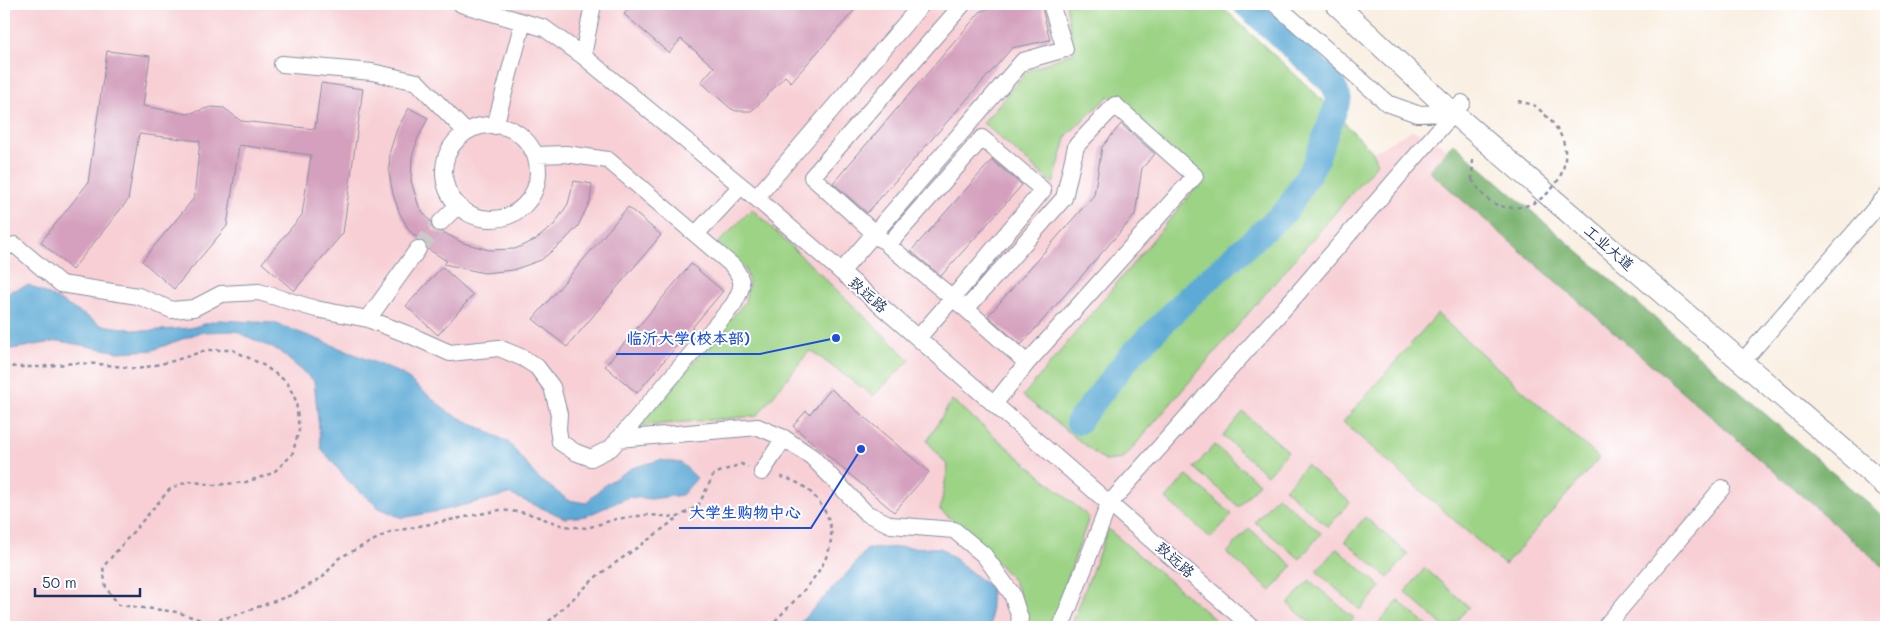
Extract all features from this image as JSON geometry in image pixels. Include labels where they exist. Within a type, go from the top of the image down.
[{"type":"main road","name":"工业大道","points":[[1336,4],[1457,108],[1886,486]]},
{"type":"main road","name":"工业大道","points":[[1355,4],[1457,108],[1886,469]]},
{"type":"street","name":"致远路","points":[[461,4],[544,28],[583,56],[756,198],[1252,627]]},
{"type":"street","points":[[583,56],[593,4]]},
{"type":"street","points":[[756,198],[922,4]]},
{"type":"street","points":[[964,4],[812,177],[888,246],[966,309],[1027,363]]},
{"type":"street","points":[[841,272],[961,122],[1023,61],[1065,49],[1051,4]]},
{"type":"street","points":[[1275,4],[1387,103],[1417,114],[1457,108]]},
{"type":"street","points":[[495,126],[523,22]]},
{"type":"street","points":[[282,64],[372,72],[417,82],[466,132]]},
{"type":"street","points":[[966,309],[1064,198],[1076,146],[1115,105],[1194,176],[1027,363],[994,404]]},
{"type":"street","points":[[1061,627],[1109,504],[1297,294],[1457,108]]},
{"type":"street","points":[[961,122],[1058,204]]},
{"type":"street","points":[[481,126],[495,126],[504,126],[517,132],[529,143],[536,155],[539,170],[536,187],[530,199],[518,211],[509,216],[488,219],[474,216],[458,205],[447,188],[444,173],[446,158],[454,144],[466,132],[481,126]]},
{"type":"street","points":[[888,246],[982,138]]},
{"type":"street","points":[[4,247],[15,245],[61,284],[138,296],[172,310],[194,308],[221,294],[259,292],[316,309],[368,319],[450,353],[499,348],[523,358],[537,367],[552,388],[559,414],[558,430],[560,442],[575,452],[591,458],[611,448],[733,305],[741,291],[741,277],[733,266],[608,160],[566,154],[536,155]]},
{"type":"street","points":[[696,234],[741,186]]},
{"type":"street","points":[[918,338],[1043,190]]},
{"type":"street","points":[[1750,353],[1886,196]]},
{"type":"street","points":[[440,223],[458,205]]},
{"type":"street","points":[[368,319],[418,249]]},
{"type":"street","points":[[618,439],[758,427],[784,438],[812,457],[866,513],[891,525],[954,530],[984,555],[1012,594],[1020,618],[1018,627]]},
{"type":"street","points":[[762,472],[784,438]]},
{"type":"street","points":[[1605,627],[1722,488]]},
{"type":"path","points":[[1472,159],[1472,180],[1481,192],[1493,202],[1511,207],[1521,207],[1535,202],[1552,190],[1560,176],[1565,159],[1564,144],[1556,127],[1545,113],[1534,105],[1518,102]]},
{"type":"path","points":[[4,364],[15,367],[39,367],[74,363],[138,369],[173,361],[207,350],[234,350],[263,365],[288,382],[296,401],[299,430],[292,455],[273,473],[246,482],[214,485],[188,481],[169,490],[103,566],[106,588],[119,605],[177,612],[207,622],[233,616],[294,594],[323,576],[339,558],[390,532],[500,510],[527,513],[564,526],[588,528],[616,519],[647,515],[678,517]]},
{"type":"path","points":[[543,627],[597,576],[678,517],[698,506],[714,474],[741,464],[762,472],[796,480],[815,496],[830,519],[831,545],[823,567],[770,627]]},
{"type":"shaded area","points":[[4,4],[1219,4],[1317,95],[1373,152],[1412,130],[1441,144],[1886,523],[1886,627],[4,627]]},
{"type":"green space","points":[[1066,4],[1219,4],[1317,95],[1373,152],[1377,164],[1123,459],[1105,461],[1023,396],[1204,178],[1109,96],[1067,135],[1053,184],[983,123],[1027,71],[1074,52]]},
{"type":"green space","points":[[1453,143],[1886,519],[1886,569],[1429,171]]},
{"type":"green space","points":[[752,209],[910,360],[873,396],[810,350],[757,416],[639,426],[745,302],[749,282],[745,269],[717,244]]},
{"type":"green space","points":[[1437,314],[1599,458],[1505,565],[1343,422]]},
{"type":"green space","points":[[952,400],[1089,517],[1051,627],[1024,627],[1027,614],[1014,581],[973,536],[940,510],[948,466],[927,441]]},
{"type":"green space","points":[[1243,412],[1288,451],[1267,475],[1223,436]]},
{"type":"green space","points":[[1214,445],[1259,483],[1239,507],[1194,468]]},
{"type":"green space","points":[[1306,465],[1350,502],[1328,527],[1285,489]]},
{"type":"green space","points":[[1186,475],[1232,514],[1211,538],[1166,499]]},
{"type":"green space","points":[[1277,496],[1321,533],[1300,559],[1255,522]]},
{"type":"green space","points":[[1365,517],[1408,554],[1388,578],[1345,541]]},
{"type":"green space","points":[[1249,528],[1292,566],[1271,591],[1227,553]]},
{"type":"green space","points":[[1108,529],[1224,627],[1071,627]]},
{"type":"green space","points":[[1337,548],[1381,587],[1360,610],[1316,571]]},
{"type":"green space","points":[[1425,568],[1469,607],[1451,627],[1444,627],[1405,592]]},
{"type":"green space","points":[[1309,580],[1354,618],[1346,627],[1315,627],[1288,604]]},
{"type":"green space","points":[[1398,601],[1429,627],[1379,627],[1377,625]]},
{"type":"water","points":[[29,285],[101,325],[144,331],[190,328],[219,320],[274,323],[325,342],[402,374],[450,413],[508,442],[538,478],[568,500],[586,503],[606,484],[632,468],[660,460],[681,463],[697,478],[682,495],[651,499],[629,497],[586,516],[565,518],[509,494],[402,518],[379,508],[348,481],[321,448],[314,381],[279,351],[235,331],[201,332],[153,350],[119,352],[59,341],[12,349],[4,347],[4,293]]},
{"type":"water","points":[[901,547],[941,548],[991,588],[991,627],[796,627],[867,549]]},
{"type":"building","points":[[633,4],[860,4],[791,82],[785,76],[751,111],[736,111],[730,108],[701,82],[714,67],[681,39],[669,53],[624,14]]},
{"type":"building","points":[[1004,4],[1041,4],[1050,40],[1012,48],[867,213],[833,183],[981,11]]},
{"type":"building","points":[[107,51],[150,56],[143,106],[188,114],[211,107],[224,108],[241,121],[315,129],[321,83],[363,89],[343,233],[294,291],[262,263],[302,215],[311,155],[239,145],[227,226],[174,289],[142,261],[194,198],[200,141],[139,134],[128,200],[72,270],[41,242],[88,183]]},
{"type":"building","points":[[409,108],[428,118],[418,138],[412,157],[411,181],[419,207],[430,221],[433,230],[438,233],[443,232],[463,243],[489,250],[515,249],[535,240],[554,225],[568,204],[574,181],[592,184],[590,201],[578,226],[564,241],[541,260],[513,270],[484,273],[444,264],[447,261],[428,249],[424,241],[418,239],[409,230],[399,212],[393,194],[389,173],[390,151],[397,129]]},
{"type":"building","points":[[1121,124],[1155,154],[1142,168],[1135,215],[1021,345],[988,316],[1094,195],[1102,147]]},
{"type":"building","points":[[992,160],[1022,185],[941,276],[911,251]]},
{"type":"building","points":[[628,207],[661,235],[567,347],[533,319]]},
{"type":"building","points":[[691,264],[723,291],[637,393],[605,366]]},
{"type":"building","points":[[442,267],[473,295],[438,335],[406,306]]},
{"type":"building","points":[[831,389],[929,472],[894,512],[793,426],[806,411],[810,414]]},
{"type":"waterway","points":[[1078,422],[1130,356],[1193,293],[1287,210],[1315,163],[1339,99],[1333,84],[1245,4]]},
{"type":"tunnel","points":[[418,249],[440,223]]},
{"type":"place","name":"临沂大学(校本部)","points":[[836,338]]},
{"type":"place","name":"大学生购物中心","points":[[861,449]]}]
